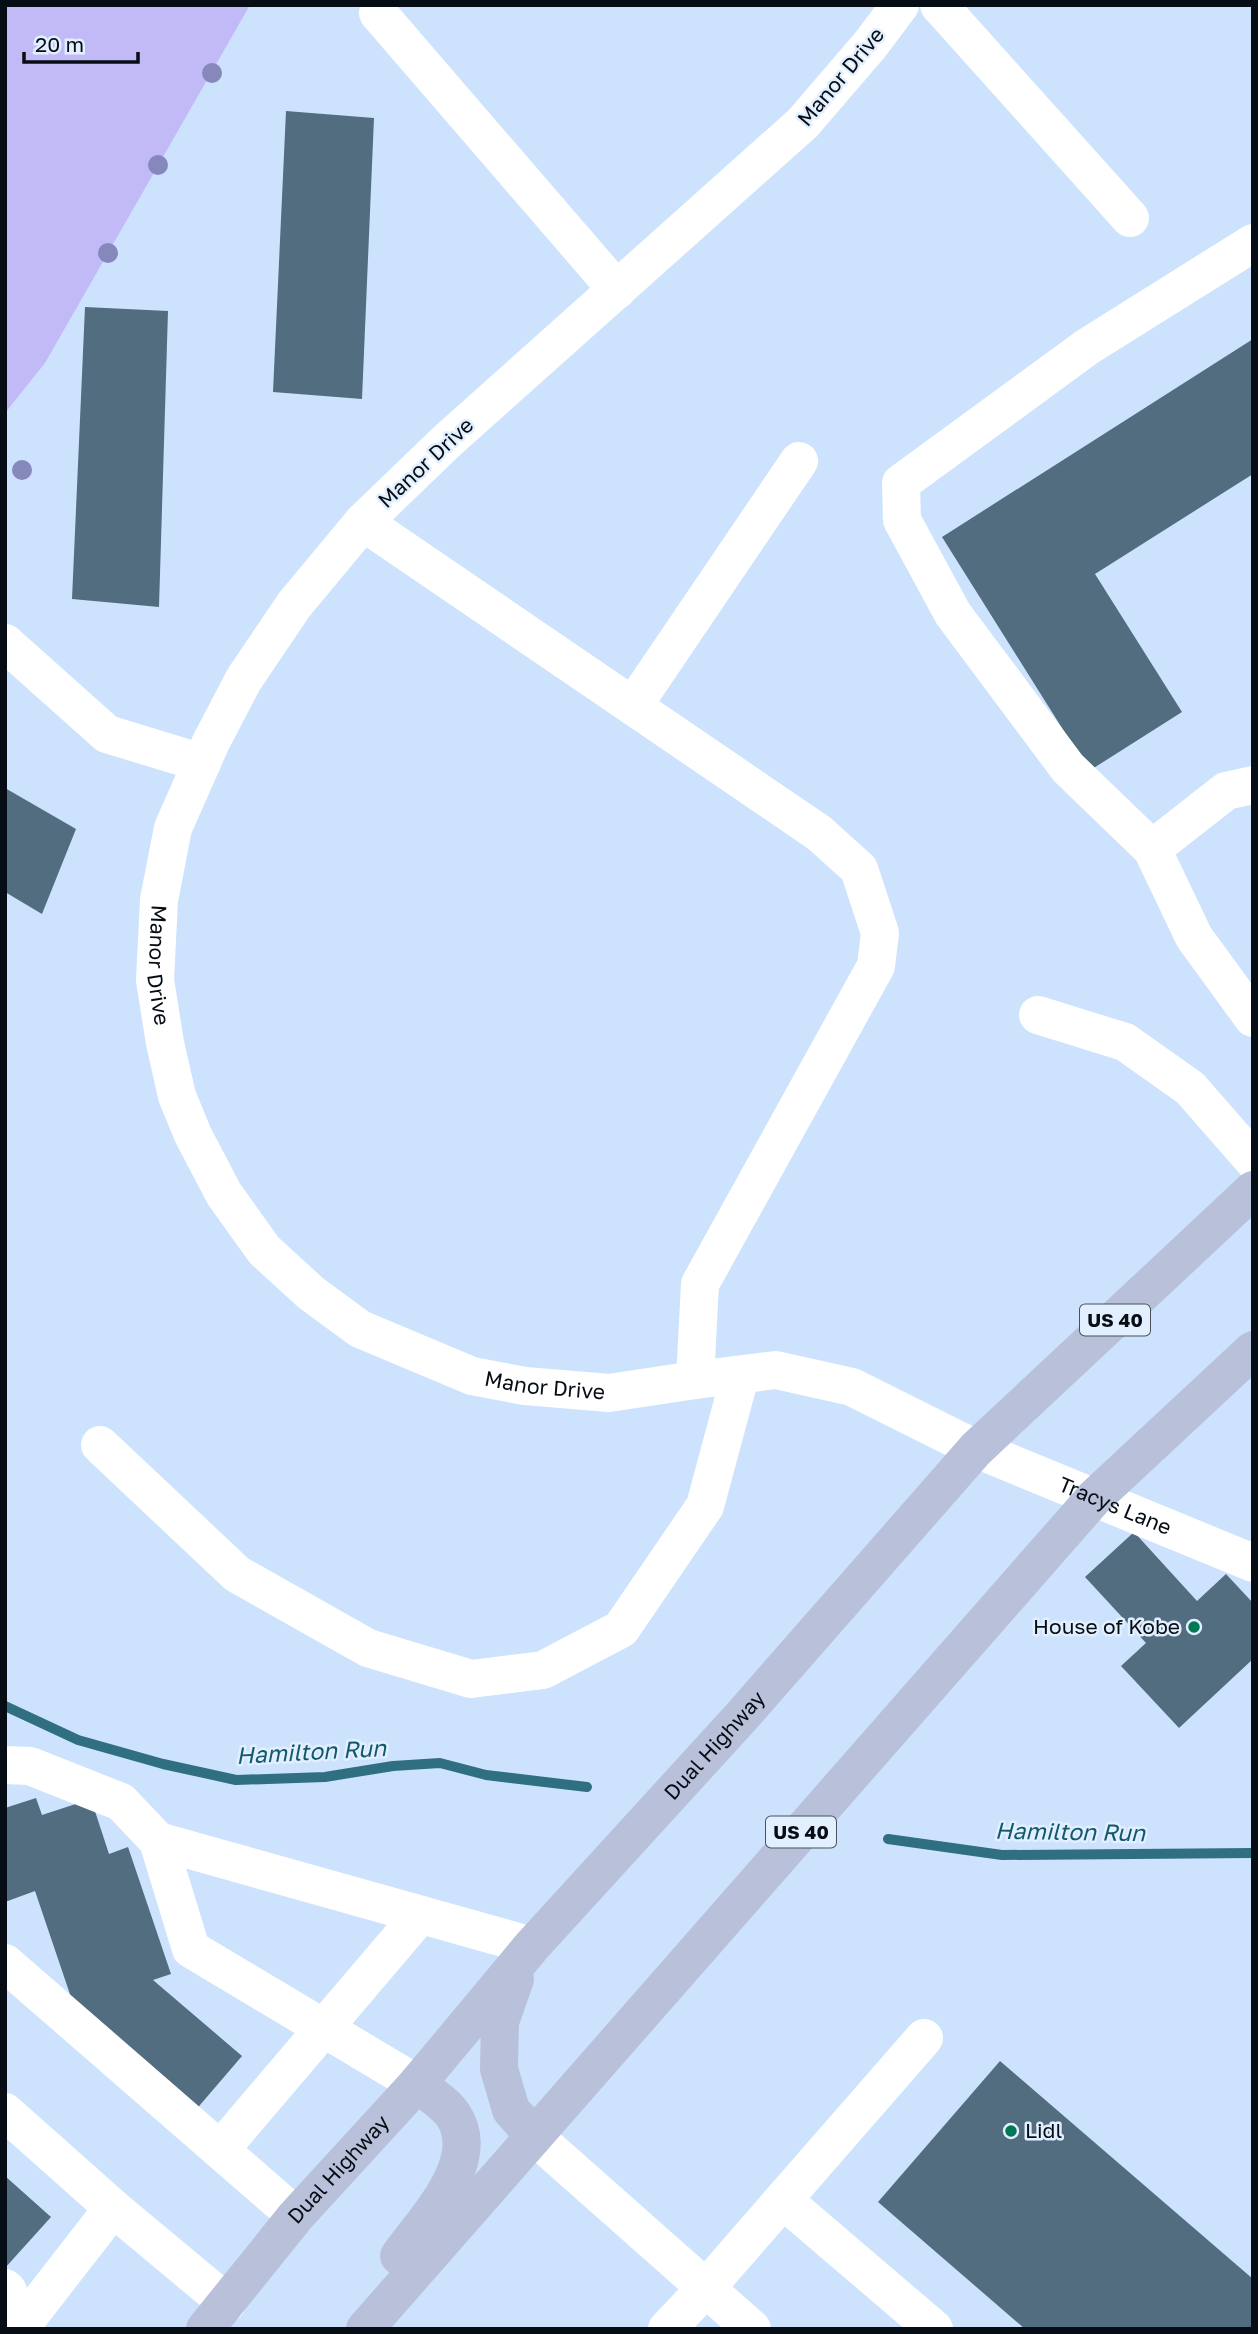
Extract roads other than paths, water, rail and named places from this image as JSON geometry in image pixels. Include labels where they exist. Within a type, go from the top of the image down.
[{"type":"main road","name":"Dual Highway","points":[[216,2316],[296,2216],[417,2084],[526,1954],[742,1716],[976,1449],[1253,1190]]},
{"type":"main road","name":"US 40","points":[[365,2329],[1094,1498],[1253,1350]]},
{"type":"main road","points":[[526,1954],[500,2022],[499,2069],[511,2110],[534,2136]]},
{"type":"main road","points":[[346,2329],[450,2186],[460,2161],[462,2132],[452,2113],[417,2084]]},
{"type":"street","name":"Manor Drive","points":[[900,5],[803,123],[446,442],[363,522],[294,605],[244,679],[173,828],[159,900],[155,980],[164,1043],[177,1096],[193,1135],[224,1195],[264,1250],[311,1293],[360,1329],[472,1376],[525,1386],[609,1393],[776,1370],[852,1387],[976,1449]]},
{"type":"street","points":[[939,5],[1130,218]]},
{"type":"street","points":[[378,13],[617,290]]},
{"type":"street","points":[[1253,243],[1087,347],[901,483],[902,520],[953,614],[1068,768],[1152,849],[1194,937],[1253,1018]]},
{"type":"street","points":[[633,706],[799,461]]},
{"type":"street","points":[[363,522],[819,834],[859,869],[880,933],[876,966],[700,1283],[695,1380]]},
{"type":"street","points":[[5,643],[107,734],[202,763]]},
{"type":"street","points":[[1152,849],[1226,791],[1253,785]]},
{"type":"street","points":[[1038,1015],[1125,1042],[1190,1088],[1253,1160]]},
{"type":"street","points":[[100,1445],[237,1574],[368,1648],[471,1679],[543,1670],[621,1629],[705,1506],[740,1376]]},
{"type":"street","name":"Tracys Lane","points":[[976,1449],[1253,1563]]},
{"type":"street","points":[[5,1765],[30,1766],[121,1802],[158,1841],[191,1949],[417,2084]]},
{"type":"street","points":[[158,1841],[420,1915],[526,1954]]},
{"type":"street","points":[[220,2150],[420,1915]]},
{"type":"street","points":[[5,1963],[296,2216]]},
{"type":"street","points":[[667,2329],[924,2038]]},
{"type":"street","points":[[5,2112],[113,2208],[216,2316]]},
{"type":"street","points":[[534,2136],[752,2329]]},
{"type":"street","points":[[783,2200],[934,2329]]},
{"type":"street","points":[[12,2307],[113,2208]]},
{"type":"waterway","name":"Hamilton Run","points":[[5,1706],[78,1740],[163,1764],[236,1780],[325,1777],[393,1766],[440,1763],[486,1775],[587,1787]]},
{"type":"waterway","name":"Hamilton Run","points":[[888,1839],[1002,1855],[1253,1853]]},
{"type":"place","name":"House of Kobe","points":[[1194,1627]]},
{"type":"place","name":"Lidl","points":[[1011,2131]]}]
